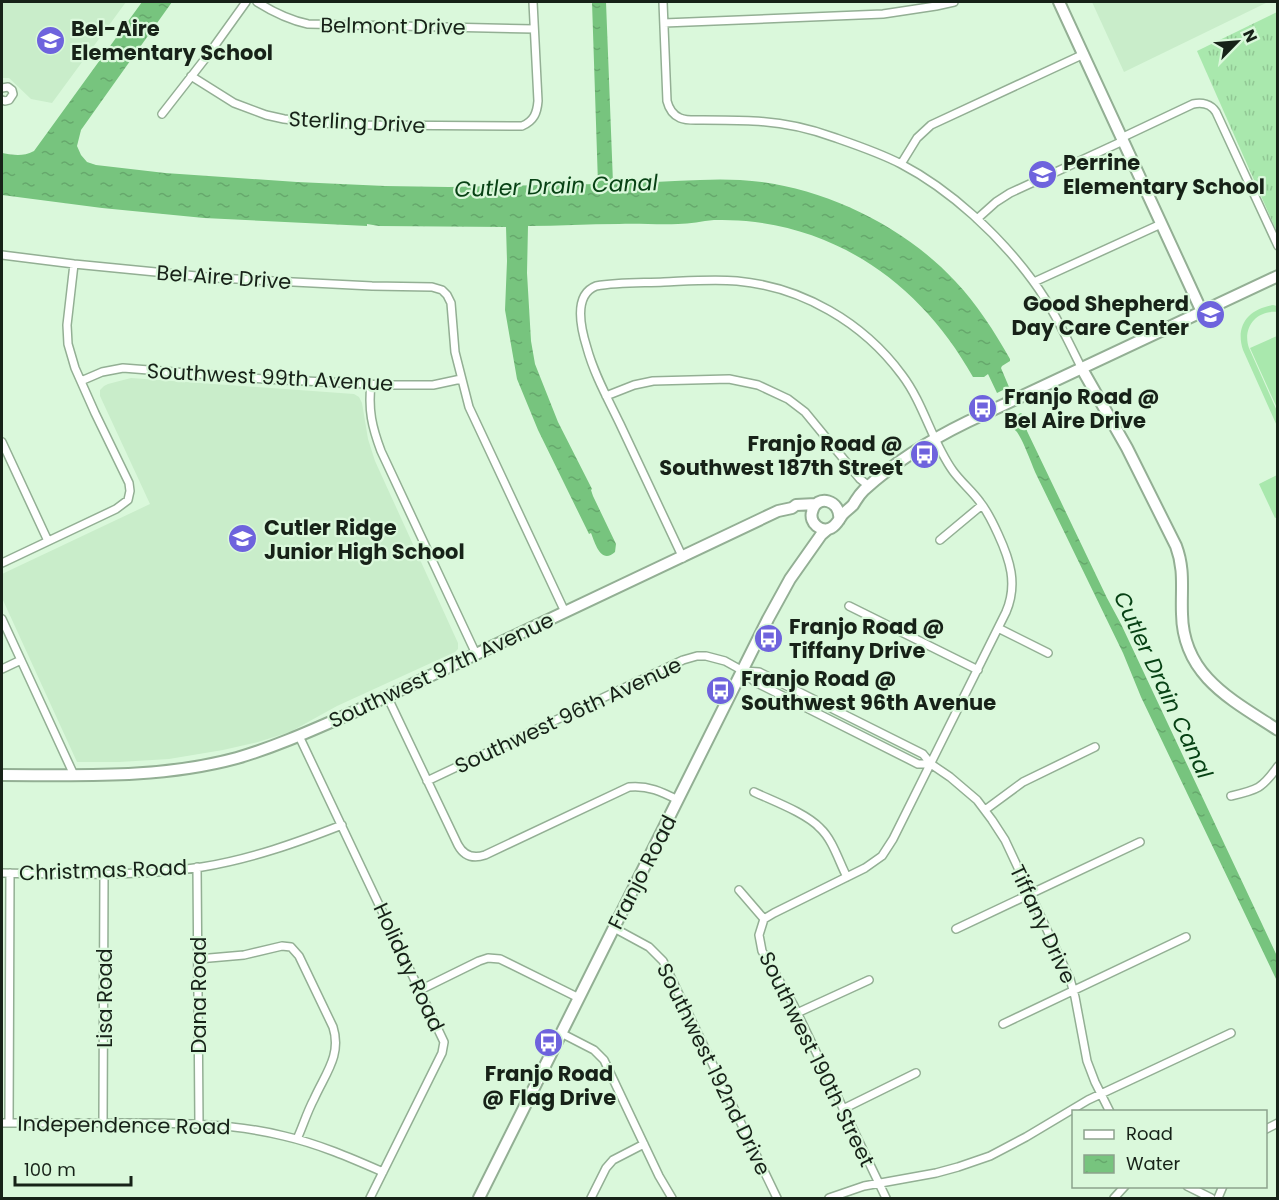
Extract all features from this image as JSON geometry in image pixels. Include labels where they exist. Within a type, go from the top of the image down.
[{"type":"street","points":[[162,114],[246,2]]},
{"type":"street","name":"Belmont Drive","points":[[257,2],[283,16],[308,24],[534,29]]},
{"type":"street","points":[[533,2],[534,29]]},
{"type":"street","points":[[663,2],[667,101],[674,114],[686,120],[755,121],[795,127],[845,141],[901,164],[944,192],[977,219],[1008,250],[1034,282],[1056,320],[1136,464],[1176,546],[1183,576],[1184,632],[1194,662],[1217,690],[1278,730]]},
{"type":"street","points":[[664,23],[883,14],[954,2]]},
{"type":"street","points":[[1059,2],[1202,312]]},
{"type":"street","name":"Sterling Drive","points":[[191,76],[227,99],[248,109],[302,122],[518,126],[532,120],[538,101],[534,29]]},
{"type":"street","points":[[901,164],[917,138],[931,125],[1084,54]]},
{"type":"street","points":[[2,88],[10,88],[13,94],[9,100],[2,100]]},
{"type":"street","points":[[977,219],[1000,199],[1015,190],[1193,104],[1203,103],[1211,106],[1218,114],[1278,246]]},
{"type":"street","points":[[1034,282],[1161,224]]},
{"type":"street","name":"Bel Aire Drive","points":[[2,255],[217,278],[432,287],[446,293],[451,303],[454,343],[461,380]]},
{"type":"street","points":[[2,563],[116,509],[129,497],[130,486],[127,477],[100,424],[71,357],[67,331],[74,264]]},
{"type":"street","points":[[813,521],[812,512],[816,504],[824,501],[839,503],[856,497],[909,455],[935,439],[1278,276]]},
{"type":"street","points":[[683,558],[589,356],[582,324],[582,302],[590,288],[596,286],[729,280],[777,288],[815,302],[841,317],[893,363],[909,386],[952,469],[982,505],[997,531],[1011,567],[1013,584],[1011,600],[931,764],[885,851],[871,864],[847,878],[764,919]]},
{"type":"street","name":"Southwest 99th Avenue","points":[[81,381],[110,369],[123,368],[264,379],[425,386],[461,380]]},
{"type":"street","points":[[606,396],[634,384],[653,381],[729,379],[758,385],[788,399],[805,412],[868,486]]},
{"type":"street","points":[[461,380],[474,419],[564,612]]},
{"type":"street","points":[[371,384],[370,418],[381,451],[476,654]]},
{"type":"street","points":[[2,442],[48,541]]},
{"type":"street","points":[[792,508],[813,521],[819,528],[828,529],[833,527],[854,503],[856,497]]},
{"type":"street","points":[[833,503],[839,510],[839,520]]},
{"type":"street","name":"Southwest 97th Avenue","points":[[2,775],[157,773],[196,767],[251,754],[299,736],[387,696],[778,512],[796,505],[816,504]]},
{"type":"street","points":[[940,540],[982,505]]},
{"type":"street","name":"Franjo Road","points":[[811,549],[813,521]]},
{"type":"street","name":"Franjo Road","points":[[479,1198],[780,596],[821,535],[828,529]]},
{"type":"street","points":[[849,606],[978,670]]},
{"type":"street","points":[[2,619],[74,775]]},
{"type":"street","points":[[998,628],[1048,654]]},
{"type":"street","name":"Southwest 96th Avenue","points":[[427,781],[690,657],[717,658],[743,671]]},
{"type":"street","points":[[2,669],[21,660]]},
{"type":"street","name":"Tiffany Drive","points":[[743,671],[755,682],[918,764],[931,764]]},
{"type":"street","name":"Tiffany Drive","points":[[743,671],[759,672],[923,754],[931,764],[958,783],[985,810],[1005,840],[1065,967],[1074,990],[1087,1061],[1109,1110]]},
{"type":"street","points":[[387,696],[458,845],[462,851],[472,857],[484,855],[629,787],[651,788],[678,800]]},
{"type":"street","name":"Holiday Road","points":[[299,736],[442,1037],[443,1049],[370,1198]]},
{"type":"street","points":[[985,810],[1023,782],[1095,747]]},
{"type":"street","points":[[1231,796],[1254,791],[1262,786],[1278,766]]},
{"type":"street","points":[[754,792],[802,815],[820,828],[829,840],[847,878]]},
{"type":"street","name":"Christmas Road","points":[[6,873],[104,874],[197,867],[269,852],[342,825]]},
{"type":"street","points":[[956,929],[1140,842]]},
{"type":"street","name":"Dana Road","points":[[197,867],[198,1124]]},
{"type":"street","points":[[5,1123],[6,873]]},
{"type":"street","name":"Lisa Road","points":[[103,1123],[104,874]]},
{"type":"street","name":"Southwest 190th Street","points":[[739,890],[764,919],[759,935],[762,951],[797,1013],[886,1198]]},
{"type":"street","name":"Southwest 192nd Drive","points":[[614,928],[649,947],[663,961],[777,1198]]},
{"type":"street","points":[[1003,1024],[1186,937]]},
{"type":"street","points":[[198,959],[244,955],[282,946],[294,949],[299,956],[333,1027],[336,1046],[333,1060],[297,1139]]},
{"type":"street","points":[[420,990],[478,961],[495,958],[579,998]]},
{"type":"street","points":[[797,1013],[869,980]]},
{"type":"street","points":[[561,1033],[591,1048],[603,1059],[659,1176],[672,1198]]},
{"type":"street","points":[[830,1198],[855,1189],[936,1173],[990,1156],[1072,1108],[1231,1033]]},
{"type":"street","points":[[843,1108],[916,1073]]},
{"type":"street","name":"Independence Road","points":[[5,1123],[198,1124],[248,1129],[297,1139],[342,1154],[383,1172]]},
{"type":"street","points":[[591,1198],[606,1168],[613,1160],[645,1144]]},
{"type":"street","points":[[1191,1188],[1211,1198]]},
{"type":"shaded area","name":"Bel-Aire Elementary School","points":[[2,2],[126,2],[52,103],[31,99],[9,78],[2,78]]},
{"type":"shaded area","points":[[1092,2],[1268,2],[1124,72]]},
{"type":"shaded area","name":"Cutler Ridge Junior High School","points":[[131,378],[354,394],[359,397],[375,461],[458,643],[458,649],[337,706],[290,732],[258,742],[169,759],[77,762],[2,598],[2,574],[150,504],[100,396],[100,390],[104,386]]},
{"type":"green space","points":[[1277,12],[1277,232],[1197,51]]},
{"type":"green space","points":[[1273,305],[1277,306],[1277,312],[1269,312],[1257,317],[1249,327],[1247,341],[1277,411],[1277,426],[1241,341],[1242,326],[1250,315]]},
{"type":"green space","points":[[1277,336],[1277,408],[1250,348]]},
{"type":"green space","points":[[1277,475],[1277,517],[1275,518],[1259,484]]},
{"type":"water","name":"Cutler Drain Canal","points":[[142,2],[172,2],[81,130],[77,146],[87,162],[165,173],[297,182],[449,187],[598,184],[592,2],[606,2],[613,183],[715,179],[769,183],[799,189],[857,211],[884,225],[934,260],[971,299],[1010,359],[1001,368],[1009,387],[997,393],[988,374],[984,377],[973,377],[931,317],[906,292],[879,270],[817,237],[783,227],[734,220],[687,224],[528,226],[527,273],[531,341],[535,364],[558,422],[592,489],[593,496],[616,544],[615,552],[606,556],[599,551],[591,533],[589,534],[538,430],[517,379],[505,310],[506,227],[367,224],[367,226],[204,218],[2,195],[2,153],[22,155],[34,151]]},
{"type":"water","name":"Cutler Drain Canal","points":[[1021,413],[1024,416],[1027,431],[1121,624],[1277,956],[1277,981],[1021,439],[1010,426],[1008,419]]},
{"type":"place","name":"Bel-Aire Elementary School","points":[[50,40]]},
{"type":"place","name":"Perrine Elementary School","points":[[1042,174]]},
{"type":"place","name":"Good Shepherd Day Care Center","points":[[1210,315]]},
{"type":"place","name":"Franjo Road @ Bel Aire Drive","points":[[983,408]]},
{"type":"place","name":"Franjo Road @ Southwest 187th Street","points":[[924,455]]},
{"type":"place","name":"Cutler Ridge Junior High School","points":[[243,539]]},
{"type":"place","name":"Franjo Road @ Tiffany Drive","points":[[768,638]]},
{"type":"place","name":"Franjo Road @ Southwest 96th Avenue","points":[[720,690]]},
{"type":"place","name":"Franjo Road @ Flag Drive","points":[[549,1042]]}]
